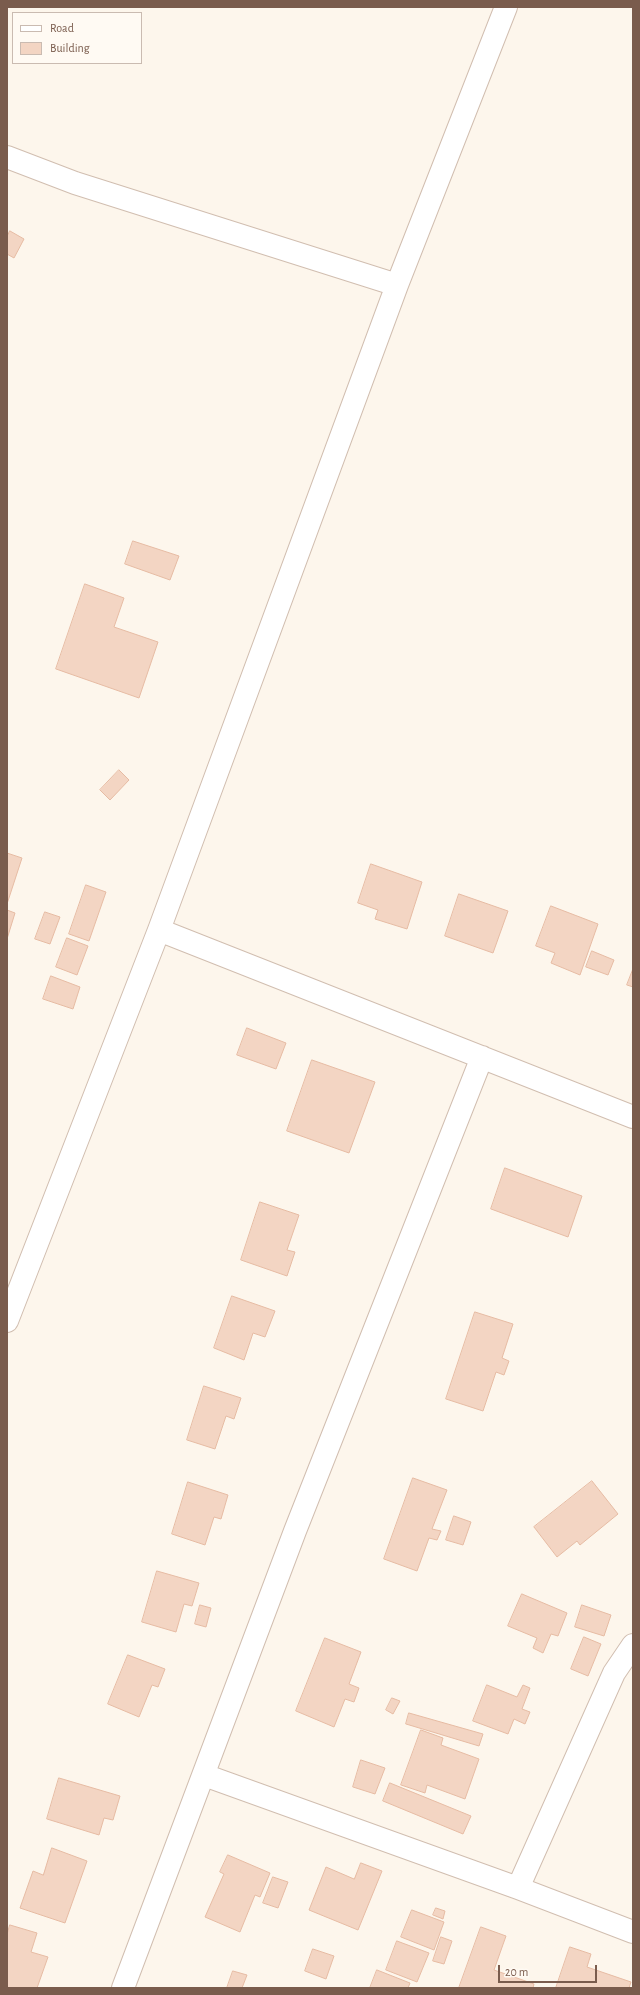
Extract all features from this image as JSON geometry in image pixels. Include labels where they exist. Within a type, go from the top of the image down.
[{"type":"street","points":[[7,1321],[158,930],[397,285],[506,7]]},
{"type":"street","points":[[7,156],[75,183],[397,285]]},
{"type":"street","points":[[158,930],[633,1117]]},
{"type":"street","points":[[123,1988],[295,1531],[482,1057]]},
{"type":"street","points":[[518,1888],[614,1672],[633,1645]]},
{"type":"street","points":[[204,1775],[518,1888],[633,1932]]},
{"type":"building","points":[[10,231],[24,239],[14,258],[7,254],[7,237]]},
{"type":"building","points":[[133,541],[179,556],[170,580],[125,564]]},
{"type":"building","points":[[85,584],[124,598],[114,627],[158,642],[139,698],[56,669]]},
{"type":"building","points":[[119,770],[129,780],[110,800],[100,790]]},
{"type":"building","points":[[7,853],[22,858],[7,904]]},
{"type":"building","points":[[371,864],[422,882],[407,929],[375,919],[378,910],[358,903]]},
{"type":"building","points":[[86,885],[106,892],[89,941],[69,934]]},
{"type":"building","points":[[459,894],[508,911],[493,953],[445,936]]},
{"type":"building","points":[[551,906],[598,924],[580,975],[551,963],[555,953],[536,946]]},
{"type":"building","points":[[7,910],[15,913],[7,939]]},
{"type":"building","points":[[45,912],[60,917],[50,944],[35,939]]},
{"type":"building","points":[[67,938],[88,946],[77,975],[56,967]]},
{"type":"building","points":[[592,951],[614,960],[608,975],[586,967]]},
{"type":"building","points":[[633,969],[633,987],[627,985]]},
{"type":"building","points":[[51,976],[80,987],[73,1009],[43,999]]},
{"type":"building","points":[[247,1028],[286,1043],[276,1069],[237,1055]]},
{"type":"building","points":[[312,1060],[375,1082],[349,1153],[287,1131]]},
{"type":"building","points":[[505,1168],[582,1196],[568,1237],[491,1209]]},
{"type":"building","points":[[260,1202],[299,1215],[287,1250],[295,1252],[287,1276],[241,1260]]},
{"type":"building","points":[[232,1296],[275,1311],[265,1337],[253,1333],[244,1360],[214,1348]]},
{"type":"building","points":[[475,1312],[513,1324],[502,1358],[509,1361],[504,1375],[496,1372],[483,1411],[446,1399]]},
{"type":"building","points":[[204,1386],[241,1398],[234,1419],[226,1416],[215,1449],[187,1440]]},
{"type":"building","points":[[413,1478],[447,1490],[432,1529],[441,1531],[437,1540],[429,1538],[417,1571],[384,1559]]},
{"type":"building","points":[[592,1481],[618,1514],[580,1545],[577,1541],[557,1557],[534,1527]]},
{"type":"building","points":[[188,1482],[228,1495],[221,1519],[214,1517],[205,1545],[172,1534]]},
{"type":"building","points":[[454,1516],[471,1522],[463,1545],[446,1540]]},
{"type":"building","points":[[157,1571],[199,1583],[192,1606],[184,1604],[176,1632],[142,1622]]},
{"type":"building","points":[[522,1594],[567,1613],[558,1636],[551,1634],[543,1653],[533,1648],[537,1638],[508,1626]]},
{"type":"building","points":[[200,1605],[211,1608],[206,1627],[195,1624]]},
{"type":"building","points":[[582,1605],[611,1615],[604,1636],[575,1627]]},
{"type":"building","points":[[584,1637],[601,1644],[588,1676],[571,1669]]},
{"type":"building","points":[[325,1638],[361,1652],[349,1684],[359,1688],[354,1702],[345,1699],[334,1727],[296,1711]]},
{"type":"building","points":[[128,1655],[165,1669],[158,1687],[152,1685],[139,1717],[108,1704]]},
{"type":"building","points":[[487,1685],[517,1697],[523,1685],[530,1688],[522,1709],[530,1712],[525,1724],[514,1719],[508,1734],[473,1721]]},
{"type":"building","points":[[392,1698],[400,1701],[393,1714],[386,1710]]},
{"type":"building","points":[[409,1713],[483,1734],[479,1746],[406,1724]]},
{"type":"building","points":[[421,1730],[443,1738],[441,1745],[479,1759],[465,1799],[427,1785],[425,1793],[401,1785]]},
{"type":"building","points":[[361,1760],[385,1768],[375,1794],[353,1787]]},
{"type":"building","points":[[59,1778],[120,1796],[113,1820],[104,1818],[99,1835],[47,1819]]},
{"type":"building","points":[[390,1783],[471,1816],[463,1834],[383,1801]]},
{"type":"building","points":[[52,1848],[87,1861],[65,1923],[20,1908],[33,1871],[43,1875]]},
{"type":"building","points":[[228,1855],[270,1873],[260,1897],[255,1895],[240,1932],[205,1917],[224,1874],[220,1872]]},
{"type":"building","points":[[361,1863],[382,1871],[358,1930],[309,1910],[326,1867],[354,1879]]},
{"type":"building","points":[[273,1877],[288,1882],[278,1908],[263,1903]]},
{"type":"building","points":[[436,1908],[445,1911],[443,1919],[433,1915]]},
{"type":"building","points":[[412,1910],[444,1922],[434,1950],[401,1937]]},
{"type":"building","points":[[10,1925],[37,1933],[31,1952],[48,1957],[37,1988],[7,1988],[7,1935]]},
{"type":"building","points":[[481,1927],[506,1936],[494,1970],[534,1984],[533,1988],[459,1988]]},
{"type":"building","points":[[441,1937],[452,1941],[444,1964],[433,1961]]},
{"type":"building","points":[[397,1941],[429,1953],[417,1982],[386,1970]]},
{"type":"building","points":[[570,1947],[591,1954],[587,1967],[631,1982],[629,1988],[556,1988]]},
{"type":"building","points":[[313,1949],[334,1956],[326,1979],[305,1971]]},
{"type":"building","points":[[377,1970],[410,1983],[408,1988],[370,1988]]},
{"type":"building","points":[[233,1971],[247,1975],[242,1988],[227,1988]]}]
